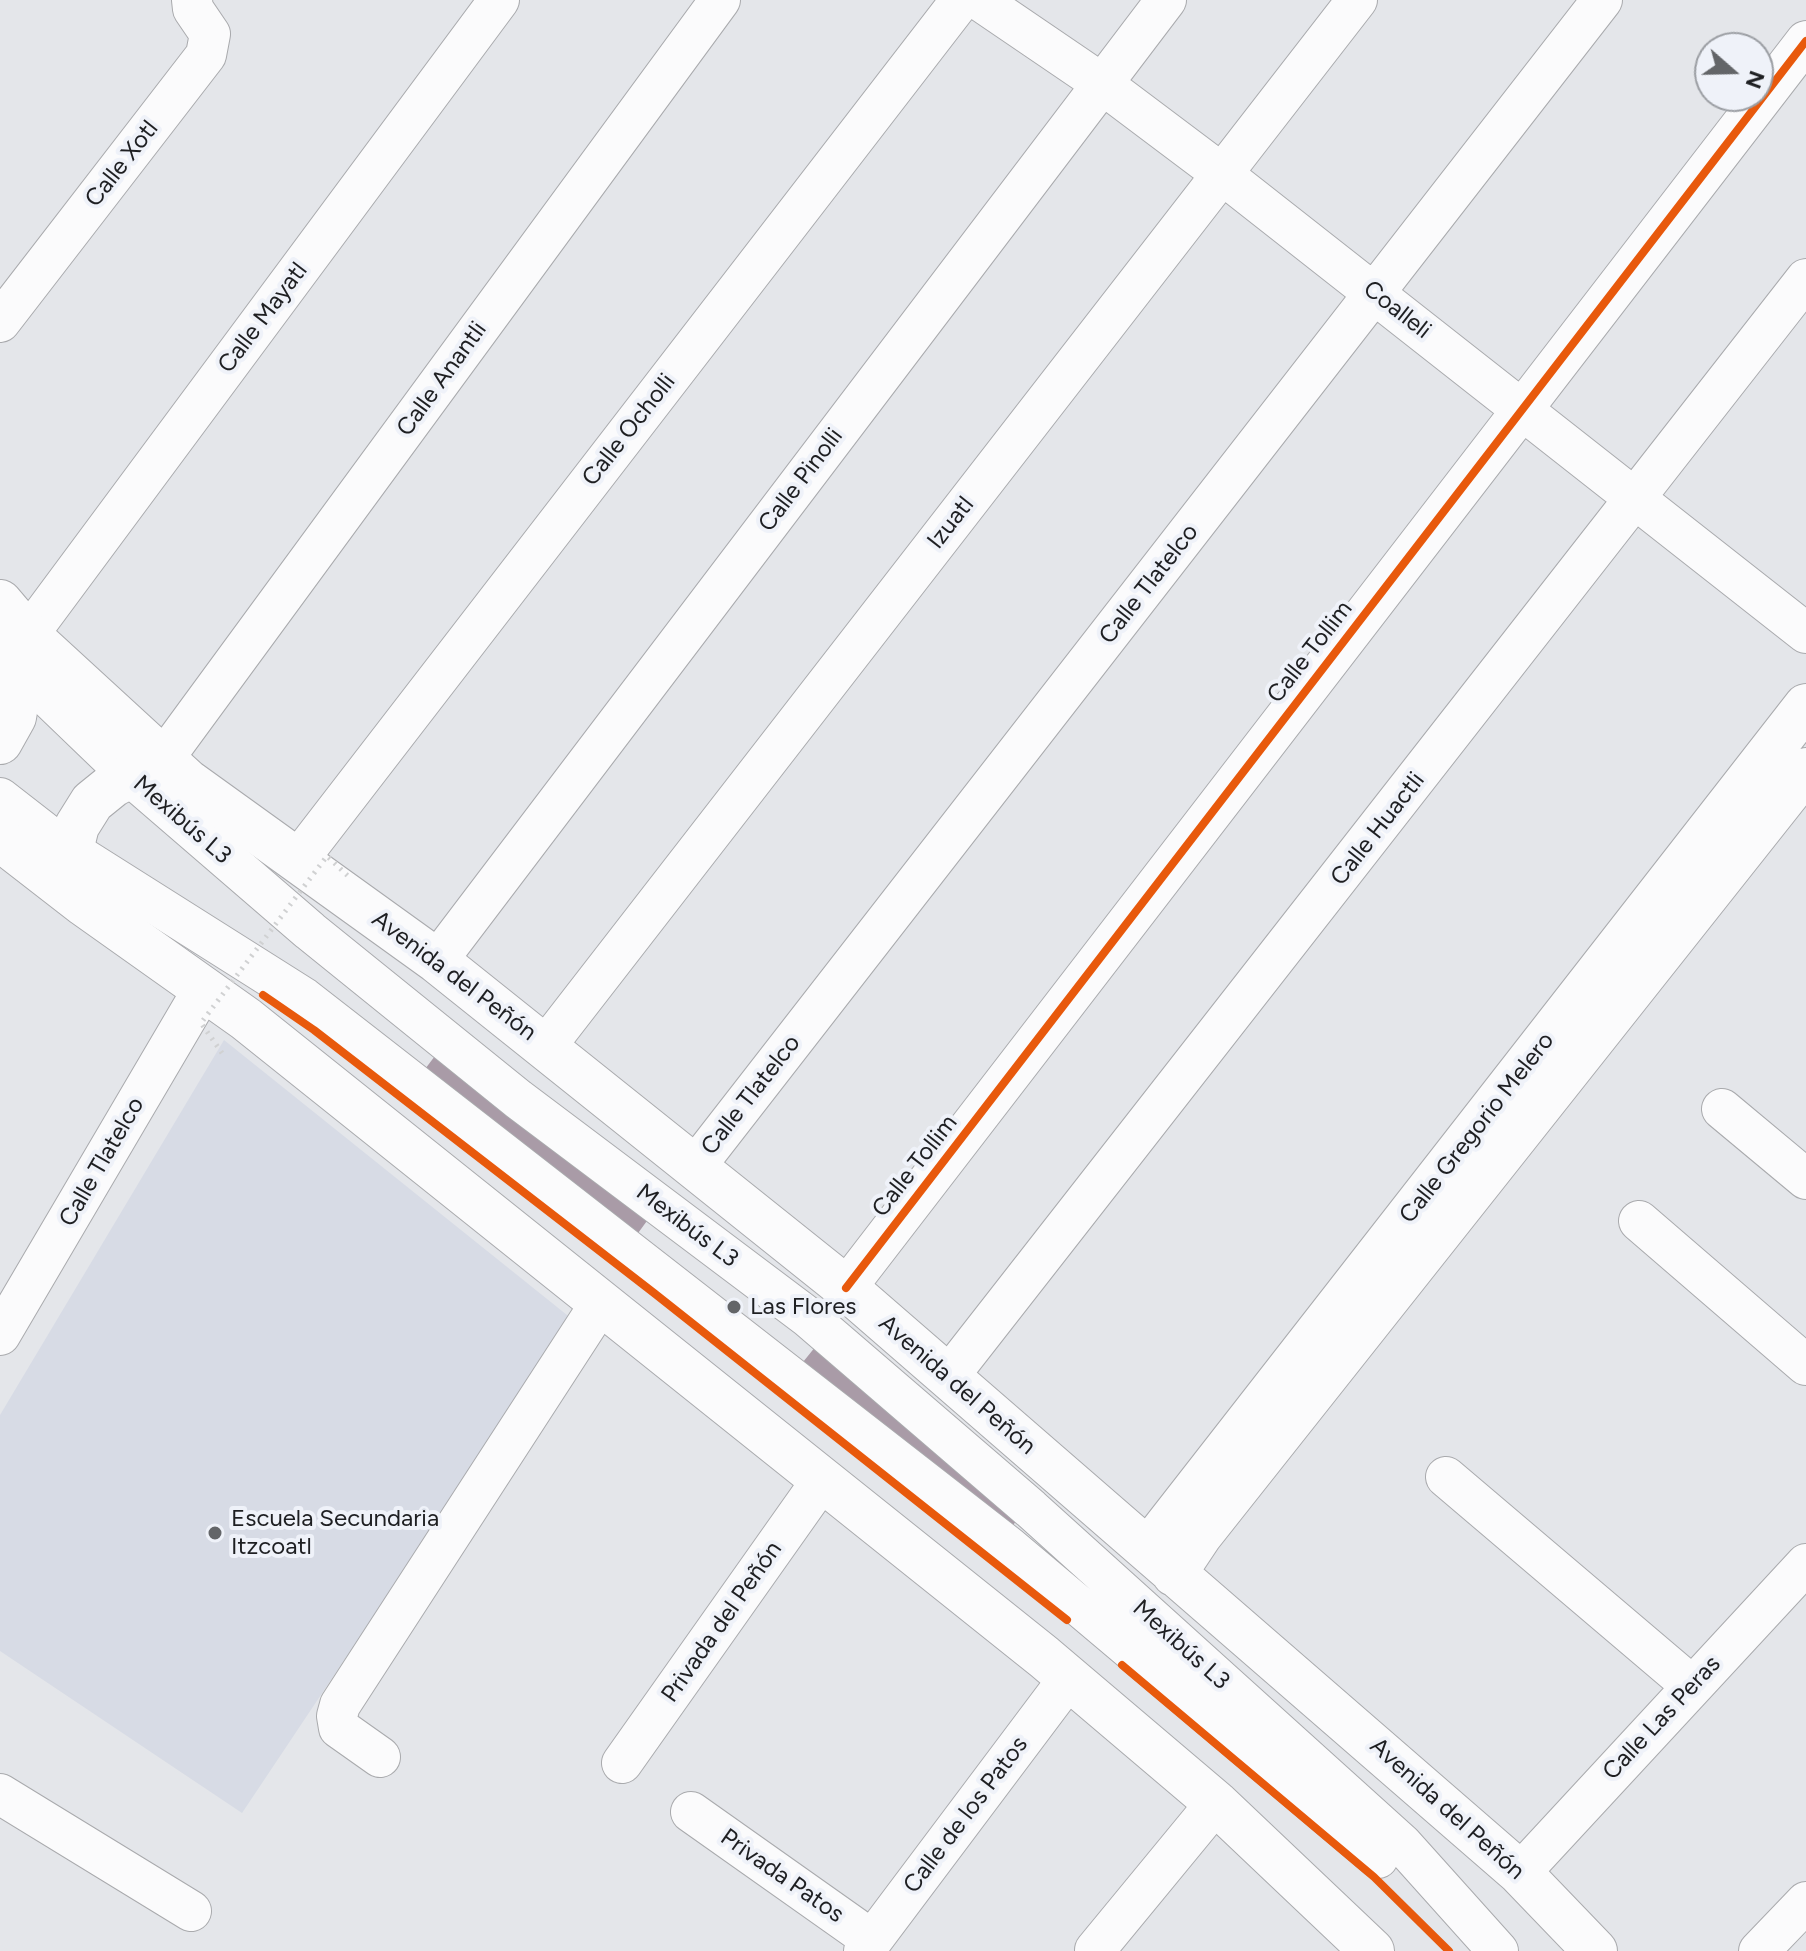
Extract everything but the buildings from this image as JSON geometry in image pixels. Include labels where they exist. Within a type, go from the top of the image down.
[{"type":"main road","name":"Avenida del Peñón","points":[[0,602],[17,654],[155,767],[298,860],[437,961],[846,1288],[1520,1873],[1595,1951]]},
{"type":"main road","points":[[0,742],[14,717],[17,654]]},
{"type":"main road","name":"Calle Gregorio Melero","points":[[1161,1562],[1806,706]]},
{"type":"main road","points":[[84,904],[73,880],[71,850],[77,826],[92,802],[155,767]]},
{"type":"main road","name":"Calle Gregorio Melero","points":[[1161,1562],[1200,1535],[1806,770]]},
{"type":"main road","points":[[0,839],[84,904],[204,988],[1069,1678],[1216,1803],[1372,1951]]},
{"type":"street","name":"Calle Xotl","points":[[0,322],[206,55],[210,34],[193,9],[192,0]]},
{"type":"street","name":"Calle Mayatl","points":[[17,654],[499,0]]},
{"type":"street","name":"Calle Anantli","points":[[155,767],[720,0]]},
{"type":"street","name":"Calle Ocholli","points":[[298,860],[961,0]]},
{"type":"street","name":"Coalleli","points":[[979,0],[1101,83],[1222,174],[1524,408],[1806,633]]},
{"type":"street","name":"Calle Pinolli","points":[[437,961],[1166,0]]},
{"type":"street","name":"Izuatl","points":[[546,1046],[1357,0]]},
{"type":"street","name":"Calle Tlatelco","points":[[695,1167],[1602,0]]},
{"type":"street","name":"Calle Tollim","points":[[846,1288],[1806,41]]},
{"type":"street","name":"Calle Huactli","points":[[948,1377],[1806,279]]},
{"type":"street","name":"Mexibús L3","points":[[155,767],[310,931],[518,1099],[821,1328],[1031,1509],[1402,1844],[1498,1951]]},
{"type":"street","name":"Mexibús L3","points":[[0,798],[71,850],[304,998],[1009,1547],[1383,1862],[1470,1951]]},
{"type":"street","name":"Calle Tlatelco","points":[[0,1335],[204,988]]},
{"type":"street","points":[[1722,1109],[1806,1179]]},
{"type":"street","points":[[1639,1221],[1806,1365]]},
{"type":"street","points":[[380,1757],[339,1728],[337,1716],[340,1705],[600,1304]]},
{"type":"street","points":[[1446,1477],[1692,1686]]},
{"type":"street","name":"Privada del Peñón","points":[[622,1763],[822,1480]]},
{"type":"street","name":"Calle Las Peras","points":[[1520,1873],[1806,1564]]},
{"type":"street","name":"Calle de los Patos","points":[[868,1946],[1069,1678]]},
{"type":"street","points":[[0,1794],[191,1911]]},
{"type":"street","points":[[1095,1950],[1216,1803]]},
{"type":"street","name":"Privada Patos","points":[[691,1812],[868,1946]]},
{"type":"street","points":[[1759,1951],[1806,1902]]},
{"type":"path","points":[[222,1053],[201,1023],[327,856],[349,877]]},
{"type":"shaded area","name":"Escuela Secundaria Itzcoatl","points":[[224,1040],[572,1319],[242,1813],[0,1651],[0,1415]]},
{"type":"cycle path","points":[[846,1288],[1806,41]]},
{"type":"cycle path","points":[[263,995],[314,1030],[654,1293],[1067,1620]]},
{"type":"cycle path","points":[[1122,1665],[1374,1877],[1449,1951]]},
{"type":"place","name":"Las Flores","points":[[734,1307]]},
{"type":"place","name":"Escuela Secundaria Itzcoatl","points":[[215,1533]]}]
